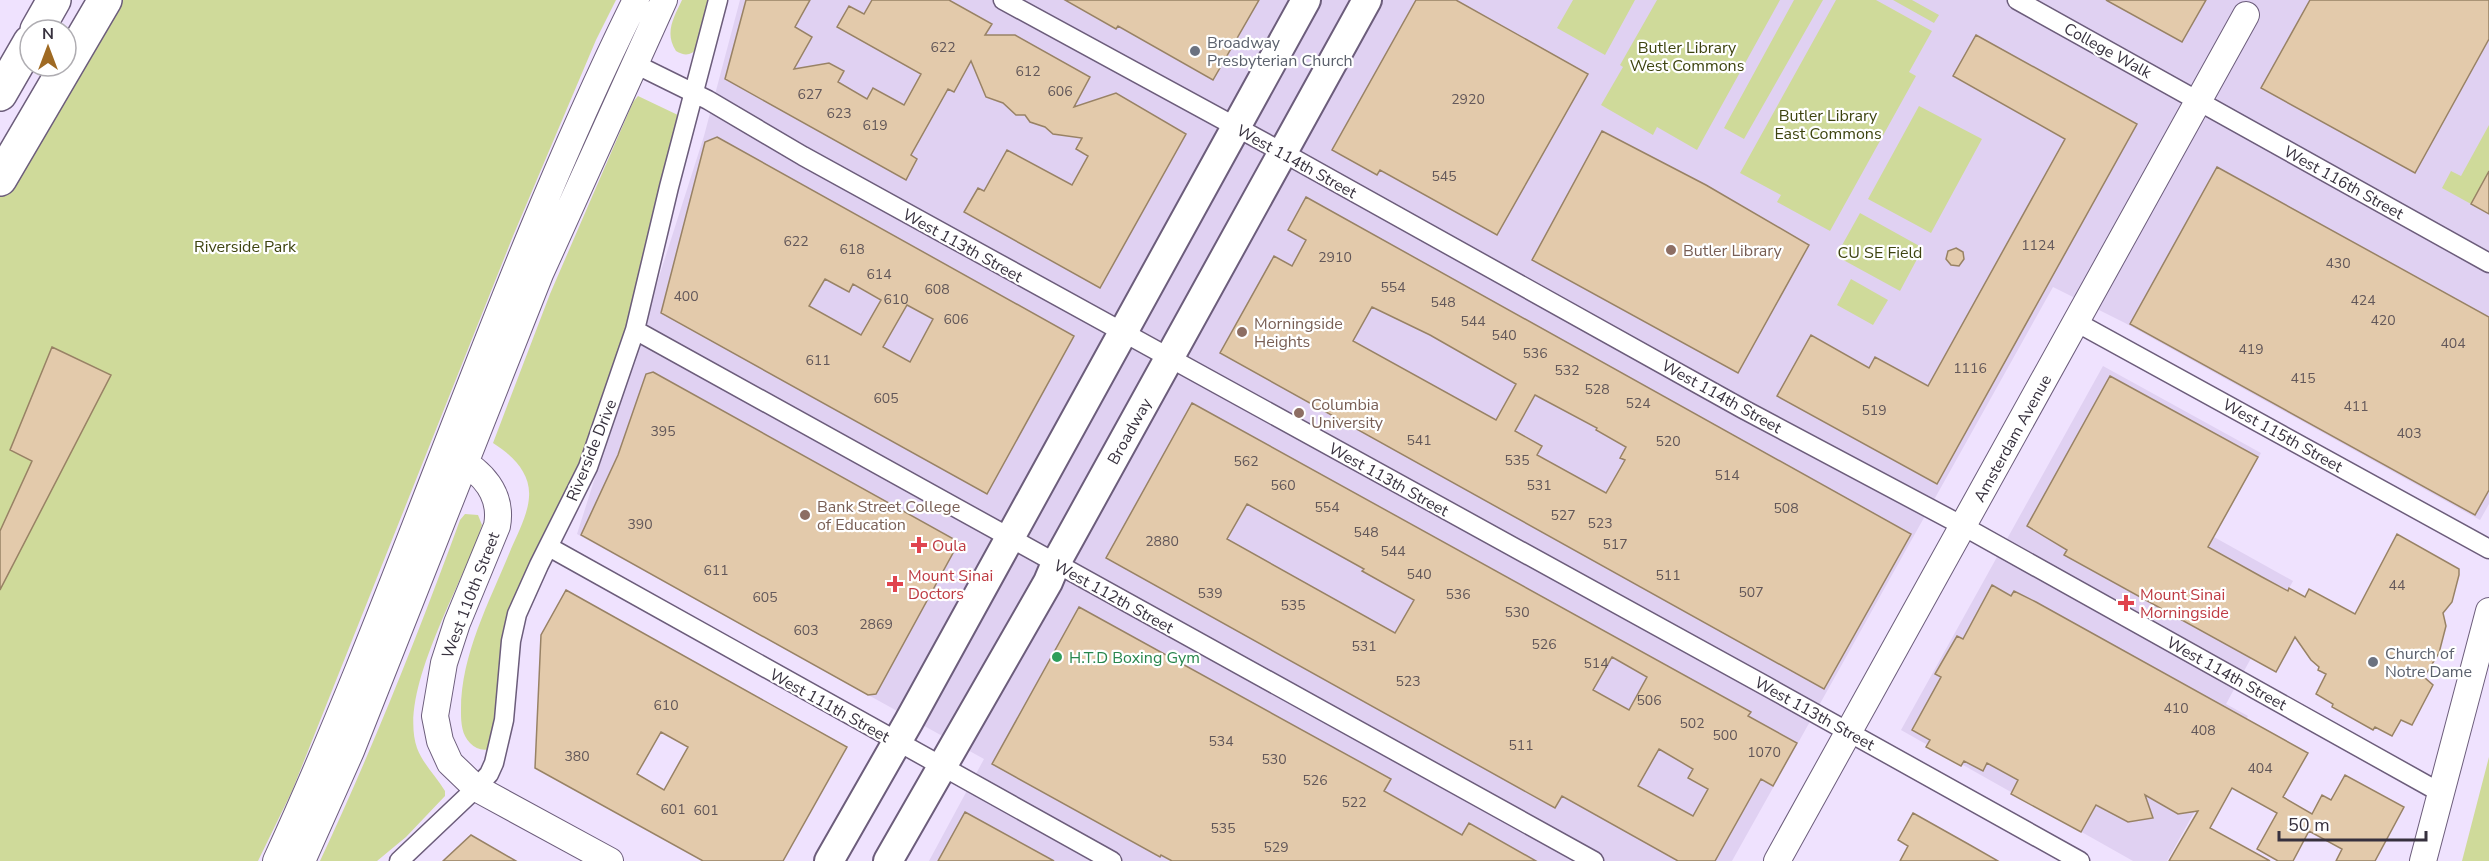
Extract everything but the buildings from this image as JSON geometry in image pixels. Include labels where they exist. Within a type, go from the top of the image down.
[{"type":"highway","points":[[44,18],[54,0]]},
{"type":"highway","points":[[0,179],[105,0]]},
{"type":"highway","points":[[0,94],[18,63]]},
{"type":"main road","points":[[302,861],[351,751],[455,459],[518,263],[610,53],[636,0]]},
{"type":"main road","points":[[276,861],[455,459],[664,0]]},
{"type":"main road","points":[[829,861],[897,742],[1306,0]]},
{"type":"main road","name":"Broadway","points":[[888,861],[998,670],[1367,0]]},
{"type":"main road","name":"Amsterdam Avenue","points":[[1778,861],[2246,15]]},
{"type":"main road","points":[[610,53],[635,64]]},
{"type":"main road","name":"West 110th Street","points":[[455,459],[491,488],[496,496],[499,514],[492,539],[450,642],[440,683],[435,716],[444,753],[450,763],[477,788],[610,861]]},
{"type":"main road","points":[[2423,861],[2489,611]]},
{"type":"street","name":"Riverside Drive","points":[[399,861],[489,774],[500,742],[511,641],[517,614],[588,466],[635,330],[718,0]]},
{"type":"street","name":"West 114th Street","points":[[1003,0],[1282,152],[1743,409],[1963,526],[2441,793]]},
{"type":"street","name":"College Walk","points":[[2017,0],[2199,101]]},
{"type":"street","name":"West 113th Street","points":[[635,64],[694,92],[802,156],[2080,861]]},
{"type":"street","name":"West 116th Street","points":[[2199,101],[2489,263]]},
{"type":"street","name":"West 115th Street","points":[[2076,322],[2489,549]]},
{"type":"street","name":"West 112th Street","points":[[635,330],[1594,861]]},
{"type":"street","name":"West 111th Street","points":[[549,547],[1112,861]]},
{"type":"shaded area","name":"Columbia University","points":[[740,0],[2489,0],[2489,504],[2480,520],[2125,323],[2053,287],[1732,861],[929,861],[984,759],[577,534],[704,136]]},
{"type":"shaded area","name":"Mount Sinai Morningside","points":[[2103,366],[2261,453],[2214,537],[2293,581],[2226,704],[2248,716],[2167,861],[2133,861],[1901,730]]},
{"type":"green space","name":"Riverside Park","points":[[105,0],[616,0],[596,40],[513,236],[292,791],[258,861],[0,861],[0,179],[59,78],[78,78],[78,46]]},
{"type":"green space","points":[[682,0],[712,0],[706,28],[698,47],[692,53],[685,54],[676,51],[671,38],[672,25]]},
{"type":"green space","points":[[1573,0],[1635,0],[1605,55],[1557,28]]},
{"type":"green space","name":"Butler Library West Commons","points":[[1657,0],[1780,0],[1697,150],[1657,127],[1653,135],[1601,105],[1623,67],[1620,65]]},
{"type":"green space","points":[[1794,0],[1823,0],[1744,139],[1724,128]]},
{"type":"green space","name":"Butler Library East Commons","points":[[1836,0],[1876,0],[1932,31],[1909,72],[1916,76],[1830,231],[1777,202],[1781,195],[1740,173]]},
{"type":"green space","points":[[1893,0],[1912,0],[1939,15],[1934,23]]},
{"type":"green space","points":[[638,96],[680,116],[638,299],[576,479],[525,573],[511,607],[497,725],[490,749],[479,749],[467,740],[462,725],[462,691],[465,670],[486,608],[525,517],[529,497],[527,480],[519,466],[493,443],[550,294],[633,102]]},
{"type":"green space","points":[[1919,106],[1982,139],[1931,233],[1868,199]]},
{"type":"green space","points":[[2489,125],[2489,178],[2486,177],[2471,204],[2442,188],[2451,171],[2461,176]]},
{"type":"green space","name":"CU SE Field","points":[[1860,213],[1923,248],[1900,291],[1836,256]]},
{"type":"green space","points":[[1851,279],[1888,300],[1873,325],[1837,305]]},
{"type":"green space","points":[[465,514],[478,515],[482,525],[424,667],[416,697],[413,724],[417,748],[445,791],[445,796],[406,837],[377,861],[320,861],[376,735],[460,520]]},
{"type":"green space","points":[[2489,757],[2489,861],[2462,861]]},
{"type":"place","name":"Broadway Presbyterian Church","points":[[1195,51]]},
{"type":"place","name":"Butler Library","points":[[1671,250]]},
{"type":"place","name":"Morningside Heights","points":[[1242,332]]},
{"type":"place","name":"Columbia University","points":[[1299,413]]},
{"type":"place","name":"Bank Street College of Education","points":[[805,515]]},
{"type":"place","name":"Oula","points":[[919,545]]},
{"type":"place","name":"Mount Sinai Doctors","points":[[895,584]]},
{"type":"place","name":"Mount Sinai Morningside","points":[[2126,603]]},
{"type":"place","name":"H.T.D Boxing Gym","points":[[1057,657]]},
{"type":"place","name":"Church of Notre Dame","points":[[2373,662]]}]
